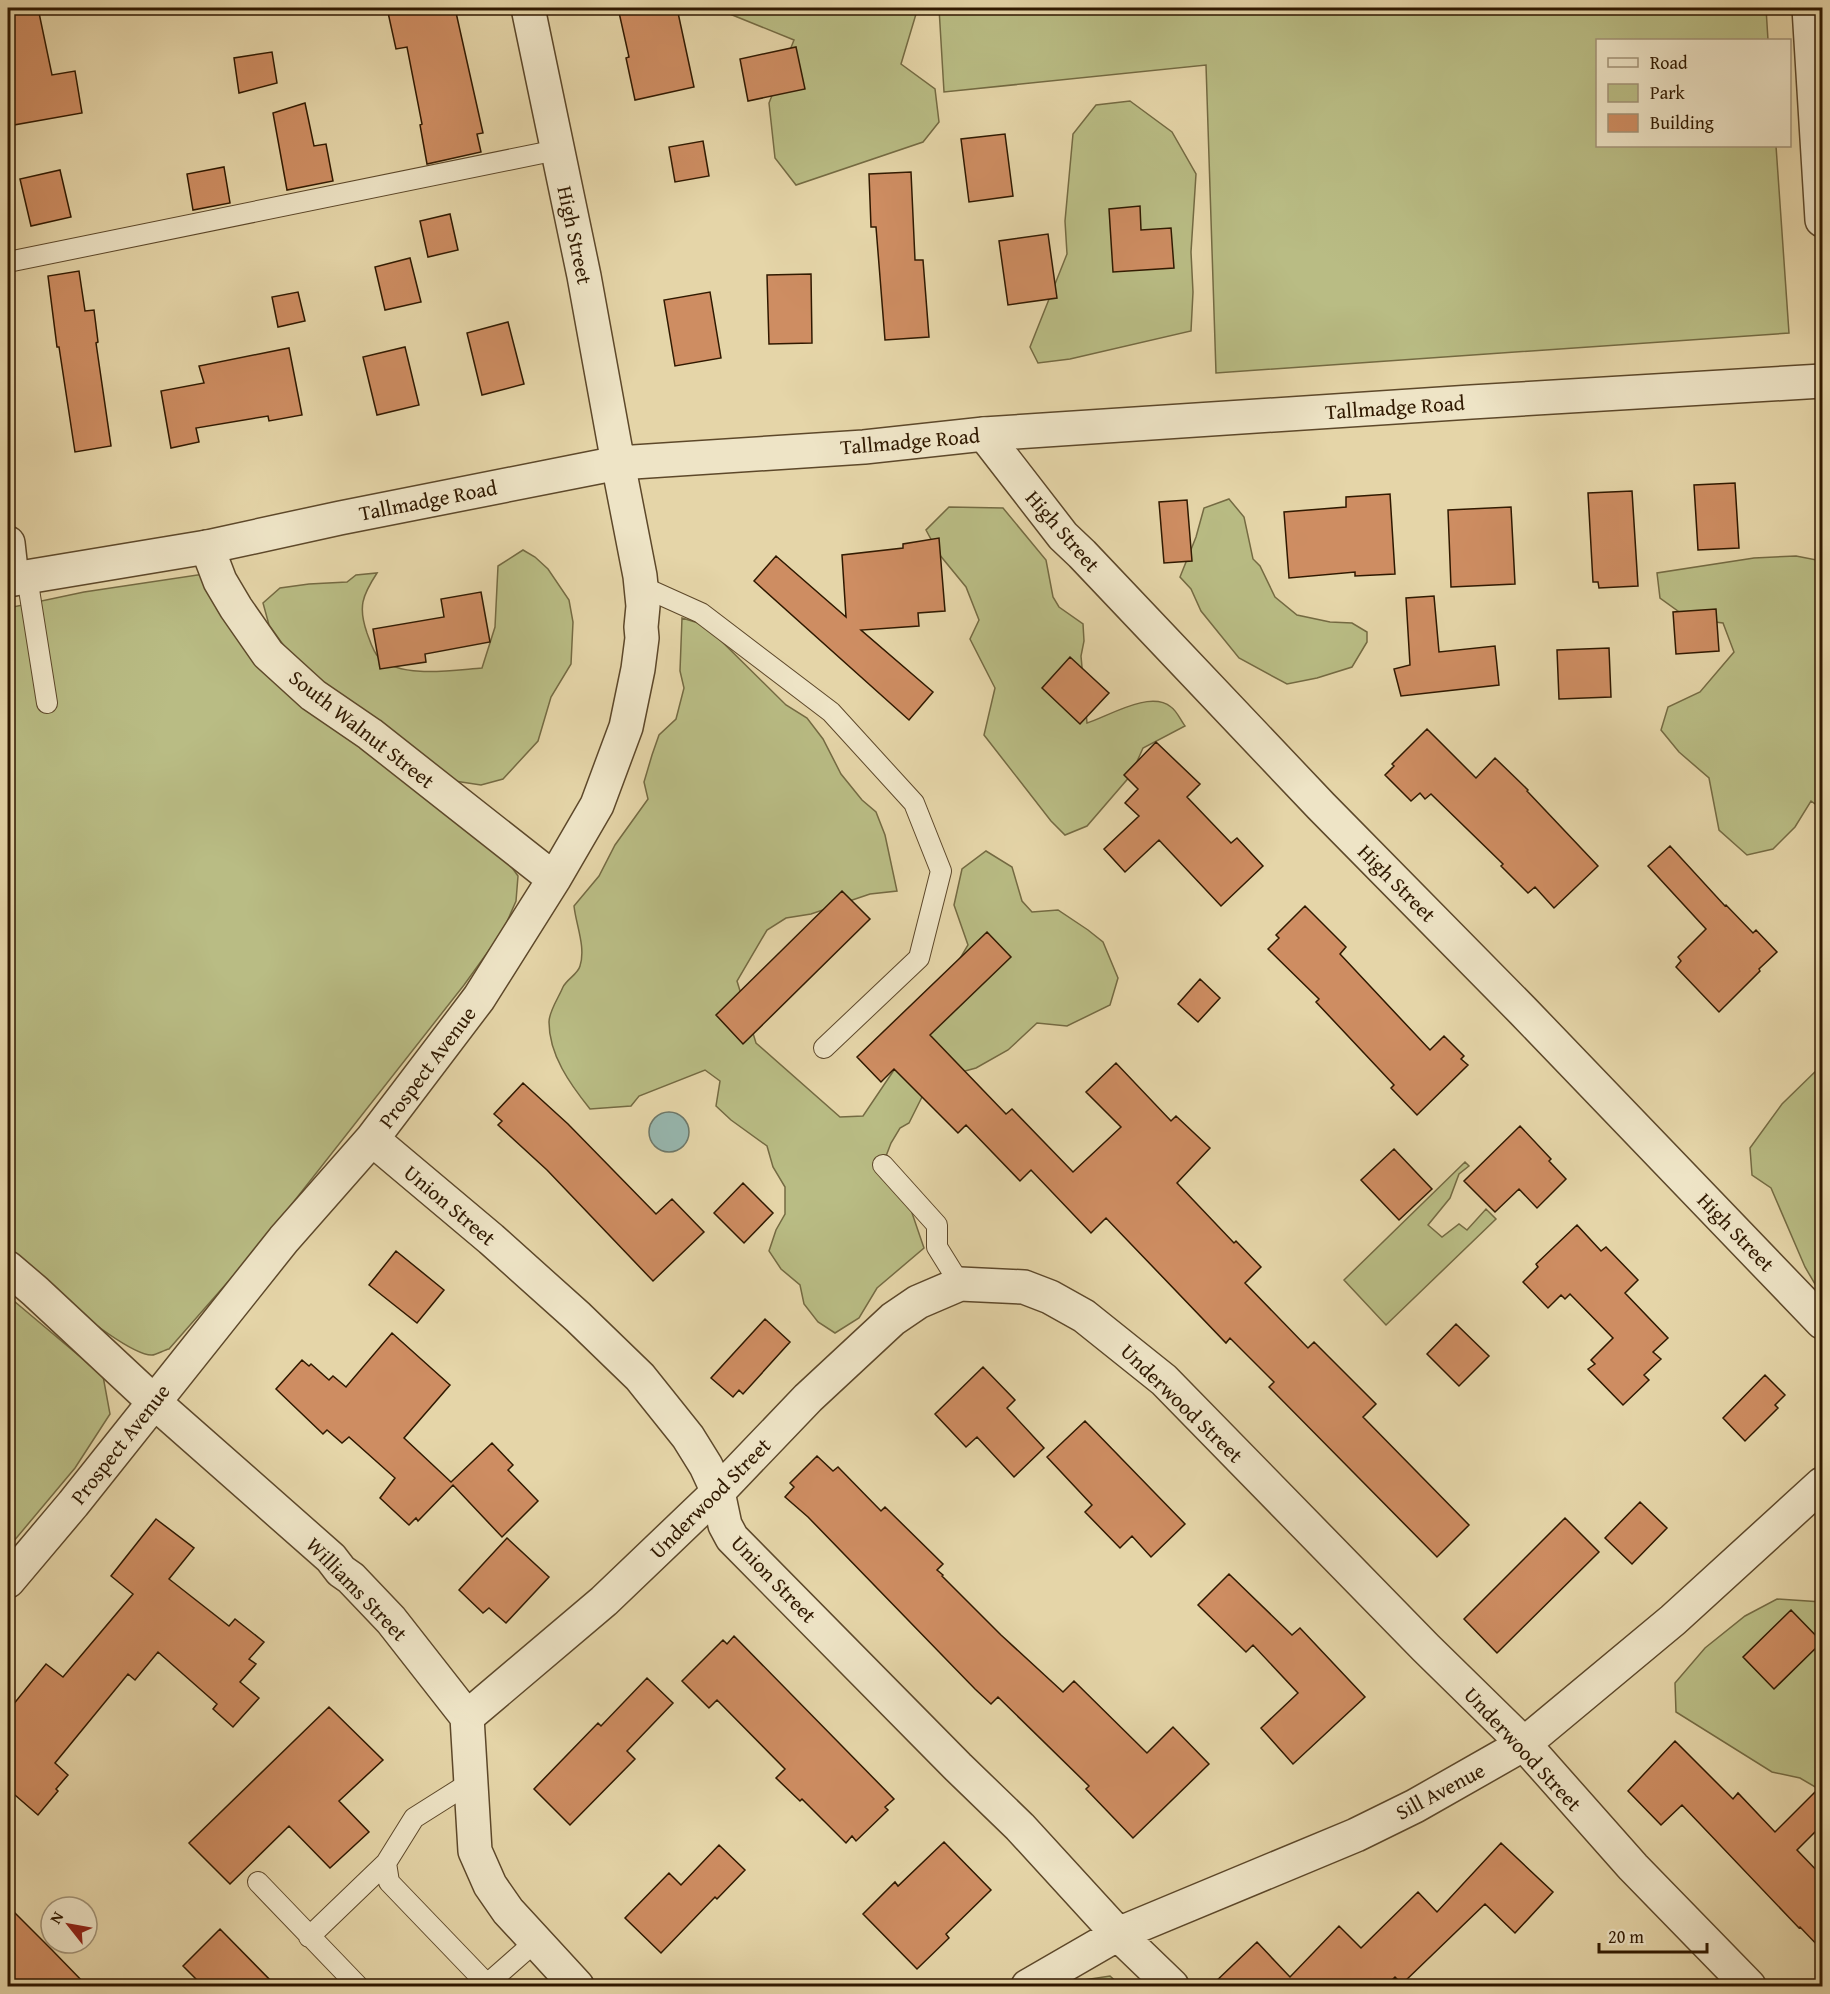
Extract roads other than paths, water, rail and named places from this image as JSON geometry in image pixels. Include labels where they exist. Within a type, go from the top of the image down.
[{"type":"street","name":"High Street","points":[[528,8],[586,291],[618,463]]},
{"type":"street","points":[[1809,8],[1822,220]]},
{"type":"street","name":"Tallmadge Road","points":[[16,579],[207,547],[618,463],[864,447],[984,434],[1822,381]]},
{"type":"street","name":"High Street","points":[[984,434],[1062,536],[1090,562],[1321,806],[1523,1011],[1822,1322]]},
{"type":"street","name":"Prospect Avenue","points":[[8,1581],[73,1504],[284,1239],[372,1139],[478,998],[554,879],[597,805],[626,727],[642,638],[641,586],[618,463]]},
{"type":"street","points":[[8,543],[16,579]]},
{"type":"street","name":"South Walnut Street","points":[[207,547],[220,581],[268,654],[313,695],[370,734],[554,879]]},
{"type":"street","name":"Union Street","points":[[372,1139],[472,1222],[620,1356],[640,1377],[688,1437],[706,1466],[718,1492],[725,1526],[732,1538],[1020,1827],[1118,1934],[1172,1986]]},
{"type":"street","name":"Williams Street","points":[[8,1268],[153,1401],[331,1558],[391,1620],[467,1717]]},
{"type":"street","name":"Underwood Street","points":[[467,1717],[595,1609],[718,1492],[808,1398],[893,1319],[918,1302],[960,1284],[1024,1287],[1075,1310],[1164,1380],[1426,1648],[1524,1744],[1648,1883],[1749,1986]]},
{"type":"street","name":"Sill Avenue","points":[[1028,1986],[1118,1934],[1356,1835],[1415,1806],[1524,1744],[1674,1620],[1822,1484]]},
{"type":"street","points":[[467,1717],[475,1851],[496,1894],[508,1911],[577,1986]]},
{"type":"lane","points":[[8,262],[557,150]]},
{"type":"lane","points":[[16,579],[47,703]]},
{"type":"lane","points":[[641,586],[700,613],[831,712],[914,803],[937,861],[940,871],[919,958],[824,1048]]},
{"type":"lane","points":[[883,1164],[937,1225],[937,1247],[960,1284]]},
{"type":"lane","points":[[309,1937],[386,1863],[414,1818],[471,1782]]},
{"type":"lane","points":[[386,1863],[389,1882],[486,1985],[535,1942]]},
{"type":"lane","points":[[258,1882],[358,1986]]},
{"type":"water","points":[[669,1112],[677,1113],[683,1118],[688,1124],[688,1140],[683,1146],[677,1151],[669,1152],[661,1151],[655,1146],[650,1140],[649,1132],[650,1124],[655,1118],[661,1113]]}]
